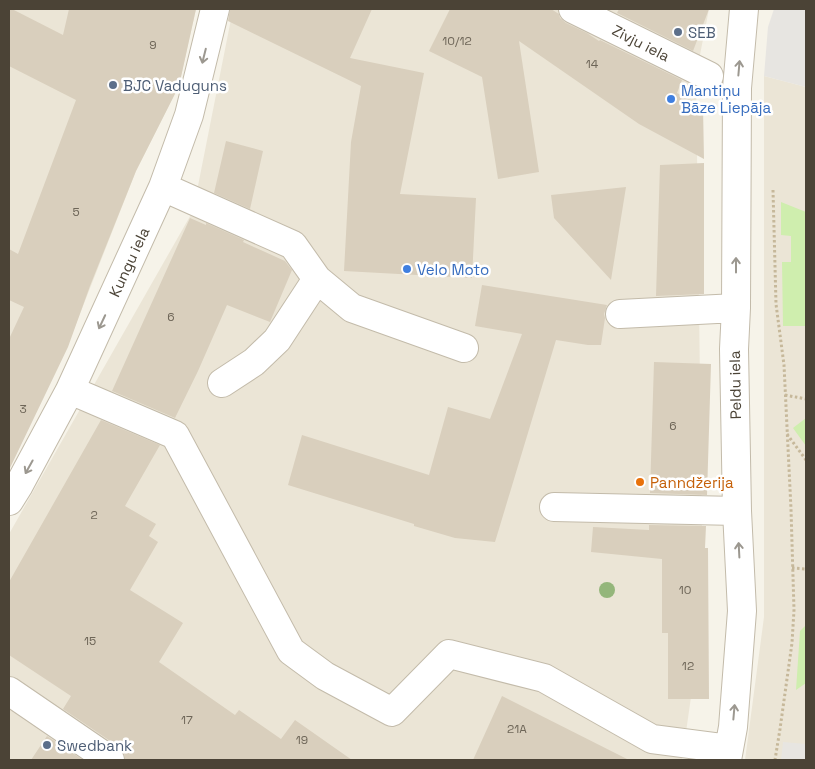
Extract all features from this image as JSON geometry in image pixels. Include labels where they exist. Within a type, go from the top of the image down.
[{"type":"street","name":"Kungu iela","points":[[9,501],[70,390],[163,187],[189,115],[215,9]]},
{"type":"street","name":"Zivju iela","points":[[573,9],[709,76]]},
{"type":"street","name":"Peldu iela","points":[[728,755],[733,727],[742,611],[737,511],[734,349],[738,88],[744,9]]},
{"type":"street","points":[[163,187],[294,245],[317,279],[352,308],[464,348]]},
{"type":"street","points":[[222,383],[254,362],[277,340],[317,279]]},
{"type":"street","points":[[620,314],[736,308]]},
{"type":"street","points":[[70,390],[175,435],[291,651],[325,676],[392,712],[449,654],[544,678],[652,739],[728,755]]},
{"type":"street","points":[[554,507],[737,511]]},
{"type":"street","points":[[9,691],[110,760]]},
{"type":"path","points":[[772,183],[776,304],[784,365],[794,610],[792,643],[775,760]]},
{"type":"path","points":[[785,395],[806,399]]},
{"type":"path","points":[[787,433],[806,460]]},
{"type":"path","points":[[792,568],[806,569]]},
{"type":"shaded area","points":[[9,9],[196,9],[179,85],[136,171],[74,329],[9,467]]},
{"type":"shaded area","points":[[233,9],[709,9],[696,75],[703,613],[682,760],[9,760],[9,534],[193,211]]},
{"type":"shaded area","points":[[774,9],[806,9],[806,87],[764,76],[768,27]]},
{"type":"shaded area","points":[[764,76],[806,87],[806,760],[745,760],[764,617]]},
{"type":"shaded area","points":[[783,742],[806,744],[806,760],[781,760]]},
{"type":"green space","points":[[781,202],[806,212],[806,326],[783,326],[782,262],[791,262],[791,236],[781,235]]},
{"type":"green space","points":[[806,418],[806,446],[793,428]]},
{"type":"green space","points":[[806,625],[806,683],[796,690],[800,631]]},
{"type":"building","points":[[9,9],[63,35],[69,9],[196,9],[179,86],[136,171],[68,347],[9,470],[9,339],[24,307],[9,300],[9,249],[18,254],[76,100],[9,66]]},
{"type":"building","points":[[230,9],[372,9],[350,58],[424,73],[400,194],[476,198],[472,278],[344,271],[351,142],[361,86],[228,21]]},
{"type":"building","points":[[450,9],[551,9],[559,14],[560,18],[566,23],[599,41],[682,80],[677,93],[703,107],[704,159],[639,124],[519,41],[539,172],[498,179],[482,77],[429,51]]},
{"type":"building","name":"SEB","points":[[619,9],[709,9],[693,51],[617,13]]},
{"type":"building","points":[[226,141],[263,151],[250,209],[214,193]]},
{"type":"building","points":[[704,163],[704,294],[656,296],[660,165]]},
{"type":"building","points":[[626,187],[611,280],[554,218],[551,195]]},
{"type":"building","points":[[190,218],[244,240],[243,242],[285,261],[292,270],[270,322],[227,305],[175,418],[112,391]]},
{"type":"building","points":[[482,285],[607,305],[604,314],[601,345],[556,340],[495,542],[455,538],[288,485],[302,435],[429,475],[448,407],[490,419],[522,334],[475,326]]},
{"type":"building","points":[[654,362],[711,364],[707,495],[650,493]]},
{"type":"building","points":[[101,420],[160,445],[125,506],[156,524],[149,536],[158,542],[130,590],[183,623],[159,662],[235,715],[239,710],[281,739],[295,720],[352,760],[125,760],[124,753],[119,747],[63,709],[71,696],[9,655],[9,582]]},
{"type":"building","points":[[649,525],[706,526],[705,548],[708,548],[709,699],[668,699],[668,633],[662,633],[662,559],[591,552],[593,527],[649,530]]},
{"type":"building","points":[[502,696],[629,760],[473,760]]},
{"type":"building","name":"Swedbank","points":[[47,736],[83,760],[31,760]]},
{"type":"place","name":"SEB","points":[[678,32]]},
{"type":"place","name":"BJC Vaduguns","points":[[113,85]]},
{"type":"place","name":"Mantiņu Bāze Liepāja","points":[[671,99]]},
{"type":"place","name":"Velo Moto","points":[[407,269]]},
{"type":"place","name":"Panndžerija","points":[[640,482]]},
{"type":"place","name":"Swedbank","points":[[47,745]]}]
